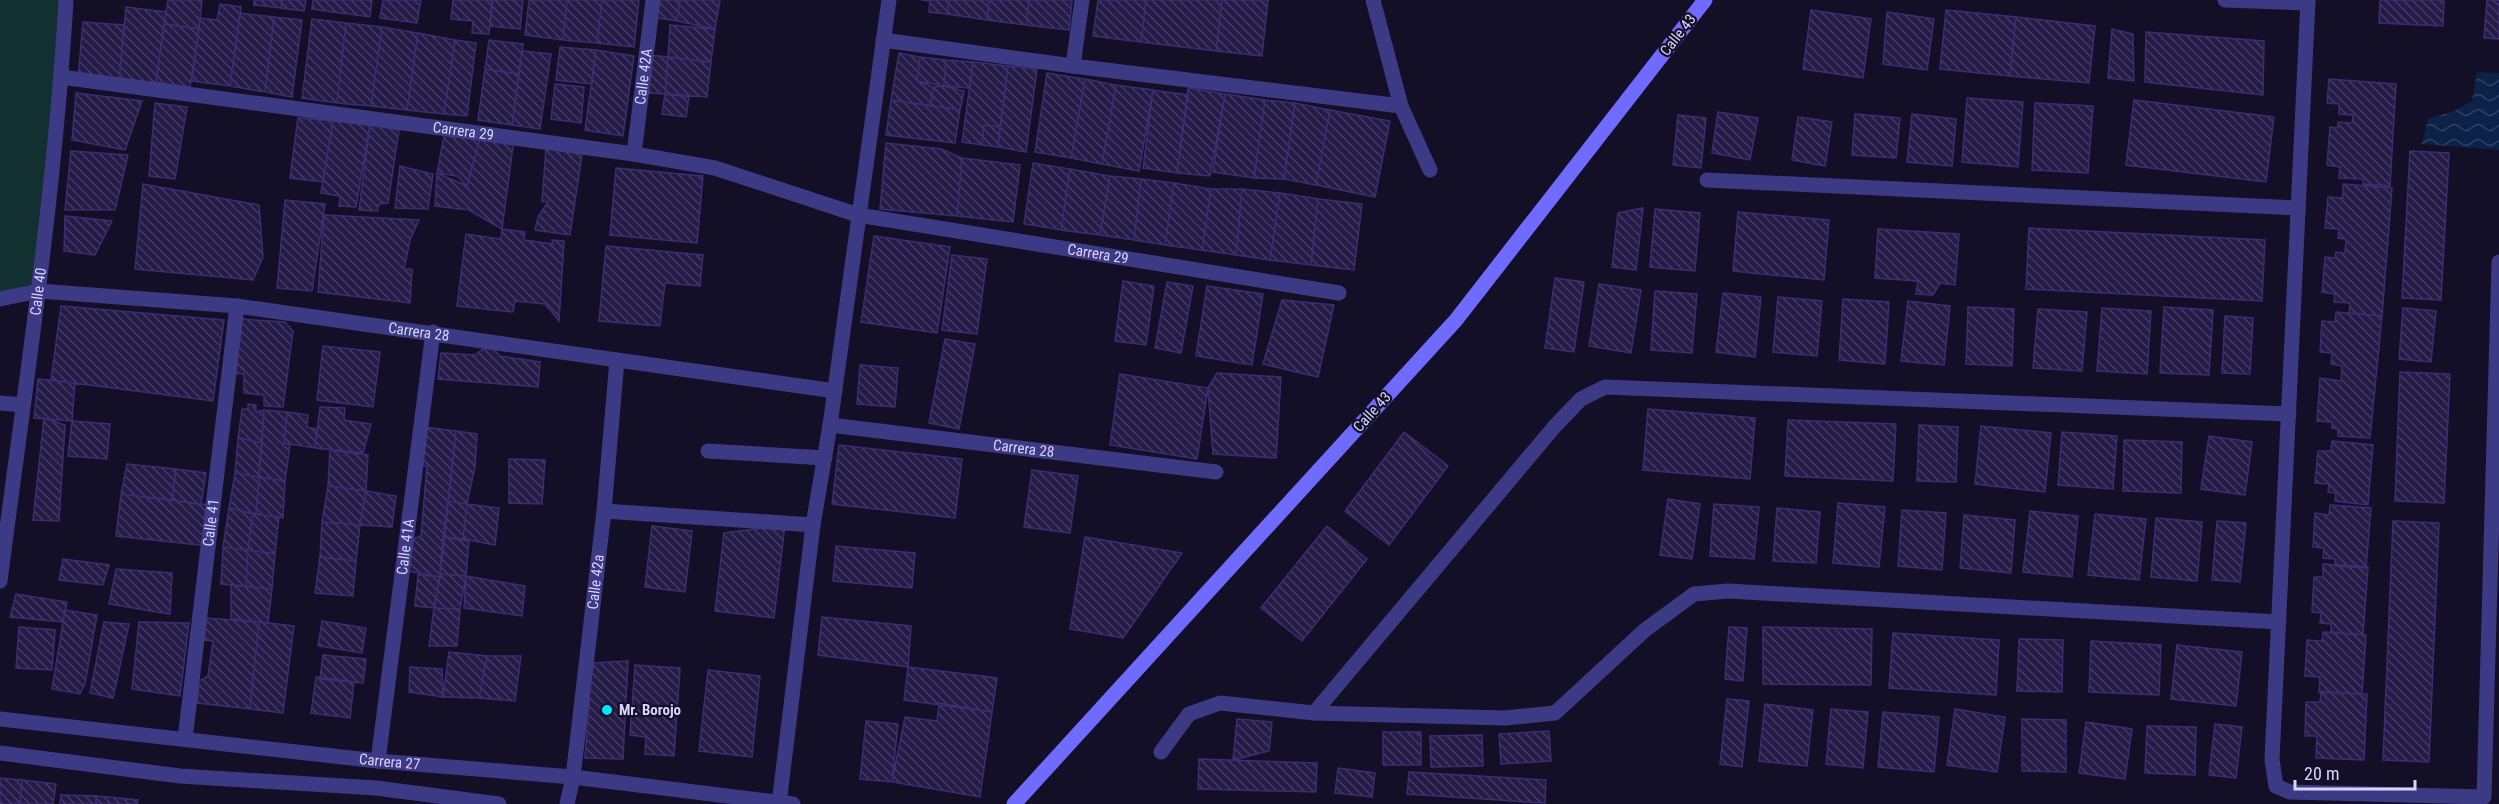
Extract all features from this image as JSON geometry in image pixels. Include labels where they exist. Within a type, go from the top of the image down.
[{"type":"street","name":"Calle 40","points":[[0,581],[39,291],[61,77],[66,0]]},
{"type":"street","name":"Calle 42A","points":[[633,154],[653,0]]},
{"type":"street","points":[[604,511],[813,525],[835,392],[889,0]]},
{"type":"street","points":[[1073,66],[1082,0]]},
{"type":"street","points":[[1372,0],[1401,106],[1430,170]]},
{"type":"street","name":"Calle 43","points":[[1014,804],[1456,320],[1705,0]]},
{"type":"street","points":[[2224,0],[2308,2],[2272,760],[2276,786],[2290,792],[2484,796],[2499,262]]},
{"type":"street","points":[[883,40],[1401,106]]},
{"type":"street","name":"Carrera 29","points":[[61,77],[633,154],[715,168],[858,215],[1339,293]]},
{"type":"street","points":[[1707,180],[2298,208]]},
{"type":"street","name":"Carrera 28","points":[[0,299],[39,291],[237,306],[433,332],[835,392]]},
{"type":"street","name":"Calle 41","points":[[184,739],[237,306]]},
{"type":"street","name":"Calle 41A","points":[[378,761],[433,332]]},
{"type":"street","name":"Calle 42a","points":[[567,804],[573,777],[604,511],[617,360]]},
{"type":"street","points":[[1314,713],[1555,426],[1581,399],[1605,387],[2289,414]]},
{"type":"street","points":[[0,404],[23,405]]},
{"type":"street","name":"Carrera 28","points":[[830,425],[1216,472]]},
{"type":"street","points":[[708,451],[825,458]]},
{"type":"street","name":"Carrera 27","points":[[0,719],[378,761],[573,777],[784,804],[813,525]]},
{"type":"street","points":[[1161,752],[1189,714],[1220,703],[1314,713],[1505,718],[1555,713],[1645,630],[1694,594],[1728,591],[2279,622]]},
{"type":"street","name":"Carrera 27","points":[[0,753],[180,776],[376,788],[499,804]]},
{"type":"green space","points":[[0,0],[66,0],[42,282],[0,293]]},
{"type":"water","points":[[2477,72],[2499,73],[2499,150],[2422,144],[2428,119],[2452,112],[2472,101]]},
{"type":"building","points":[[168,0],[202,0],[199,29],[164,24]]},
{"type":"building","points":[[254,0],[282,0],[281,8],[254,5]]},
{"type":"building","points":[[282,0],[306,0],[304,11],[281,8]]},
{"type":"building","points":[[313,0],[372,0],[370,17],[312,9]]},
{"type":"building","points":[[383,0],[421,0],[417,23],[380,18]]},
{"type":"building","points":[[453,0],[492,0],[489,34],[472,33],[473,21],[451,19]]},
{"type":"building","points":[[493,0],[523,0],[520,29],[490,26]]},
{"type":"building","points":[[529,0],[567,0],[563,40],[525,35]]},
{"type":"building","points":[[567,0],[602,0],[597,43],[563,40]]},
{"type":"building","points":[[602,0],[639,0],[634,47],[597,43]]},
{"type":"building","points":[[654,0],[680,0],[677,21],[652,17]]},
{"type":"building","points":[[680,0],[720,0],[715,29],[677,21]]},
{"type":"building","points":[[921,0],[949,0],[947,14],[929,12],[930,1]]},
{"type":"building","points":[[949,0],[989,0],[987,20],[947,14]]},
{"type":"building","points":[[989,0],[1029,0],[1026,25],[987,20]]},
{"type":"building","points":[[1029,0],[1072,0],[1069,30],[1026,25]]},
{"type":"building","points":[[1098,0],[1146,0],[1141,42],[1093,36]]},
{"type":"building","points":[[1146,0],[1222,0],[1216,51],[1141,42]]},
{"type":"building","points":[[1222,0],[1268,0],[1262,56],[1216,51]]},
{"type":"building","points":[[2380,0],[2444,0],[2443,26],[2379,23]]},
{"type":"building","points":[[2487,0],[2499,0],[2499,39],[2484,38]]},
{"type":"building","points":[[220,4],[241,7],[230,86],[192,81],[200,18],[217,20]]},
{"type":"building","points":[[126,7],[166,12],[156,82],[119,81]]},
{"type":"building","points":[[1811,10],[1871,19],[1863,78],[1803,69]]},
{"type":"building","points":[[1946,10],[2016,17],[2010,76],[1940,69]]},
{"type":"building","points":[[1887,12],[1934,19],[1927,70],[1883,64]]},
{"type":"building","points":[[240,13],[274,17],[265,92],[230,86]]},
{"type":"building","points":[[274,17],[302,20],[292,97],[265,92]]},
{"type":"building","points":[[2016,17],[2095,26],[2089,83],[2010,76]]},
{"type":"building","points":[[312,19],[346,23],[337,103],[302,98]]},
{"type":"building","points":[[83,22],[124,25],[119,81],[78,77]]},
{"type":"building","points":[[346,23],[382,27],[371,106],[337,103]]},
{"type":"building","points":[[164,24],[199,29],[190,87],[156,82]]},
{"type":"building","points":[[670,25],[715,29],[711,62],[668,57]]},
{"type":"building","points":[[382,27],[418,33],[407,110],[371,106]]},
{"type":"building","points":[[2112,29],[2133,34],[2134,81],[2108,78]]},
{"type":"building","points":[[2146,32],[2264,41],[2263,95],[2145,82]]},
{"type":"building","points":[[418,33],[455,40],[444,114],[407,110]]},
{"type":"building","points":[[455,40],[476,43],[467,116],[444,114]]},
{"type":"building","points":[[489,40],[523,44],[519,74],[485,69]]},
{"type":"building","points":[[560,47],[596,50],[592,84],[556,80]]},
{"type":"building","points":[[596,50],[634,56],[623,136],[585,130]]},
{"type":"building","points":[[522,51],[551,54],[540,129],[512,125]]},
{"type":"building","points":[[899,53],[920,57],[917,81],[933,87],[931,106],[891,100]]},
{"type":"building","points":[[649,55],[668,57],[665,94],[646,93]]},
{"type":"building","points":[[668,57],[711,62],[707,97],[665,94]]},
{"type":"building","points":[[920,57],[946,60],[944,86],[917,81]]},
{"type":"building","points":[[946,60],[973,62],[970,88],[944,86]]},
{"type":"building","points":[[973,62],[1008,66],[1000,127],[984,125],[982,145],[962,142]]},
{"type":"building","points":[[1008,66],[1037,69],[1026,152],[998,147]]},
{"type":"building","points":[[485,69],[519,74],[512,125],[478,120]]},
{"type":"building","points":[[1047,73],[1085,79],[1071,158],[1035,152]]},
{"type":"building","points":[[1085,79],[1116,85],[1102,164],[1071,158]]},
{"type":"building","points":[[2329,79],[2396,84],[2390,186],[2363,184],[2363,179],[2339,178],[2340,167],[2327,165],[2330,127],[2338,128],[2338,122],[2352,123],[2353,115],[2339,114],[2339,104],[2327,103]]},
{"type":"building","points":[[555,84],[584,87],[581,123],[551,119]]},
{"type":"building","points":[[1116,85],[1153,90],[1139,171],[1102,164]]},
{"type":"building","points":[[944,86],[964,91],[960,110],[931,106],[933,87]]},
{"type":"building","points":[[1188,88],[1225,94],[1210,176],[1177,173]]},
{"type":"building","points":[[1153,90],[1188,95],[1177,173],[1143,168]]},
{"type":"building","points":[[76,93],[142,101],[125,150],[72,140]]},
{"type":"building","points":[[665,94],[689,97],[686,117],[662,114]]},
{"type":"building","points":[[1225,94],[1265,100],[1254,178],[1213,172]]},
{"type":"building","points":[[1967,98],[2023,102],[2018,167],[1962,162]]},
{"type":"building","points":[[891,100],[960,110],[955,143],[886,135]]},
{"type":"building","points":[[1265,100],[1295,103],[1284,179],[1254,178]]},
{"type":"building","points":[[2134,100],[2274,117],[2266,182],[2126,165]]},
{"type":"building","points":[[155,103],[187,107],[175,179],[149,176]]},
{"type":"building","points":[[1295,103],[1330,110],[1316,185],[1284,179]]},
{"type":"building","points":[[2035,103],[2093,106],[2088,173],[2032,170]]},
{"type":"building","points":[[1330,110],[1390,121],[1375,197],[1316,185]]},
{"type":"building","points":[[1718,112],[1758,118],[1750,160],[1712,153]]},
{"type":"building","points":[[1855,114],[1900,118],[1896,158],[1852,155]]},
{"type":"building","points":[[1912,114],[1956,119],[1952,166],[1907,162]]},
{"type":"building","points":[[1678,115],[1706,118],[1701,168],[1673,165]]},
{"type":"building","points":[[1798,117],[1832,122],[1825,166],[1792,160]]},
{"type":"building","points":[[298,118],[333,121],[323,182],[290,178]]},
{"type":"building","points":[[333,121],[370,124],[356,207],[339,206],[340,196],[321,193]]},
{"type":"building","points":[[370,124],[399,130],[388,203],[379,204],[377,211],[359,210]]},
{"type":"building","points":[[984,125],[1000,127],[998,147],[982,145]]},
{"type":"building","points":[[445,131],[480,138],[467,186],[457,176],[437,173]]},
{"type":"building","points":[[480,138],[514,139],[502,229],[469,210],[435,206],[437,173],[467,186]]},
{"type":"building","points":[[886,143],[941,149],[962,158],[957,216],[880,209]]},
{"type":"building","points":[[546,148],[583,148],[570,235],[535,230],[538,217],[548,202],[542,201]]},
{"type":"building","points":[[71,151],[128,155],[115,210],[65,210]]},
{"type":"building","points":[[2410,151],[2449,153],[2441,300],[2402,298]]},
{"type":"building","points":[[962,158],[1020,165],[1013,222],[957,216]]},
{"type":"building","points":[[1033,163],[1070,169],[1061,230],[1024,224]]},
{"type":"building","points":[[400,166],[433,174],[428,209],[395,208]]},
{"type":"building","points":[[616,168],[703,176],[697,243],[610,235]]},
{"type":"building","points":[[1070,169],[1110,176],[1100,235],[1061,230]]},
{"type":"building","points":[[1110,176],[1141,179],[1134,240],[1100,235]]},
{"type":"building","points":[[1141,179],[1174,183],[1165,245],[1134,240]]},
{"type":"building","points":[[1174,183],[1211,189],[1202,250],[1165,245]]},
{"type":"building","points":[[143,184],[259,205],[263,257],[253,280],[135,269]]},
{"type":"building","points":[[2343,184],[2392,188],[2382,316],[2349,313],[2350,303],[2334,302],[2335,294],[2322,292],[2325,257],[2335,258],[2336,252],[2345,253],[2346,239],[2338,238],[2339,229],[2325,228],[2328,197],[2343,198]]},
{"type":"building","points":[[1211,189],[1242,189],[1236,255],[1202,250]]},
{"type":"building","points":[[1242,189],[1280,193],[1270,260],[1236,255]]},
{"type":"building","points":[[1280,193],[1318,199],[1311,265],[1270,260]]},
{"type":"building","points":[[1318,199],[1362,204],[1354,270],[1311,265]]},
{"type":"building","points":[[285,200],[325,204],[312,291],[277,288]]},
{"type":"building","points":[[1643,208],[1636,270],[1612,267],[1618,213]]},
{"type":"building","points":[[1655,209],[1700,213],[1695,271],[1650,267]]},
{"type":"building","points":[[1738,212],[1829,220],[1824,280],[1733,271]]},
{"type":"building","points":[[324,215],[419,220],[410,240],[404,269],[412,269],[410,303],[318,292]]},
{"type":"building","points":[[65,216],[112,221],[95,255],[64,251]]},
{"type":"building","points":[[2029,228],[2265,240],[2262,301],[2026,289]]},
{"type":"building","points":[[502,229],[525,232],[524,240],[553,244],[552,240],[564,241],[559,321],[545,304],[515,301],[513,312],[457,306],[466,234],[501,239]]},
{"type":"building","points":[[1878,229],[1959,234],[1955,285],[1940,283],[1933,295],[1916,294],[1918,281],[1875,278]]},
{"type":"building","points":[[874,236],[950,247],[937,333],[861,322]]},
{"type":"building","points":[[606,246],[703,255],[700,286],[665,283],[660,326],[599,321]]},
{"type":"building","points":[[952,255],[987,259],[977,334],[942,330]]},
{"type":"building","points":[[1555,278],[1584,282],[1574,352],[1545,348]]},
{"type":"building","points":[[1123,281],[1154,286],[1146,345],[1115,341]]},
{"type":"building","points":[[1167,282],[1193,286],[1181,353],[1155,348]]},
{"type":"building","points":[[1599,284],[1641,290],[1631,353],[1589,346]]},
{"type":"building","points":[[1207,286],[1263,294],[1252,365],[1196,356]]},
{"type":"building","points":[[1655,291],[1697,294],[1692,353],[1651,350]]},
{"type":"building","points":[[1723,293],[1761,297],[1755,357],[1716,352]]},
{"type":"building","points":[[1778,297],[1822,301],[1817,356],[1773,352]]},
{"type":"building","points":[[1843,299],[1889,302],[1885,364],[1839,360]]},
{"type":"building","points":[[1282,300],[1334,305],[1318,377],[1263,364]]},
{"type":"building","points":[[1908,301],[1950,306],[1944,365],[1901,361]]},
{"type":"building","points":[[61,306],[224,320],[213,401],[51,380]]},
{"type":"building","points":[[1968,307],[2014,309],[2012,366],[1966,364]]},
{"type":"building","points":[[2164,307],[2213,310],[2209,375],[2160,373]]},
{"type":"building","points":[[2102,308],[2151,311],[2147,374],[2097,371]]},
{"type":"building","points":[[2403,308],[2436,311],[2431,362],[2399,359]]},
{"type":"building","points":[[2038,309],[2087,312],[2082,371],[2033,368]]},
{"type":"building","points":[[2336,312],[2382,316],[2370,438],[2338,436],[2338,429],[2332,428],[2332,422],[2317,421],[2320,378],[2341,381],[2342,366],[2331,364],[2332,353],[2320,352],[2322,321],[2335,322]]},
{"type":"building","points":[[2225,316],[2253,318],[2250,374],[2222,373]]},
{"type":"building","points":[[240,319],[285,322],[293,331],[283,407],[264,406],[264,395],[244,393],[244,374],[230,373]]},
{"type":"building","points":[[945,339],[975,344],[959,429],[929,423]]},
{"type":"building","points":[[489,344],[500,356],[540,362],[538,387],[438,379],[441,353],[475,355]]},
{"type":"building","points":[[323,346],[380,352],[373,407],[317,400]]},
{"type":"building","points":[[860,365],[898,368],[895,407],[857,404]]},
{"type":"building","points":[[2400,372],[2450,374],[2444,503],[2395,501]]},
{"type":"building","points":[[1217,373],[1281,377],[1276,458],[1213,454],[1208,388]]},
{"type":"building","points":[[1120,374],[1208,388],[1197,459],[1110,445]]},
{"type":"building","points":[[38,379],[75,383],[72,421],[34,418]]},
{"type":"building","points":[[248,404],[256,405],[256,412],[264,410],[262,443],[238,438],[242,409],[248,409]]},
{"type":"building","points":[[320,407],[345,408],[344,420],[371,424],[363,453],[315,448]]},
{"type":"building","points":[[1648,409],[1755,418],[1750,479],[1643,470]]},
{"type":"building","points":[[264,410],[287,412],[284,443],[290,445],[285,481],[259,477]]},
{"type":"building","points":[[287,412],[308,415],[307,427],[317,429],[315,448],[284,443]]},
{"type":"building","points":[[44,418],[65,425],[59,521],[33,520]]},
{"type":"building","points":[[1788,420],[1896,424],[1893,481],[1785,476]]},
{"type":"building","points":[[72,421],[110,424],[107,459],[68,456]]},
{"type":"building","points":[[1919,425],[1958,427],[1956,482],[1917,481]]},
{"type":"building","points":[[1981,426],[2051,433],[2045,492],[1975,484]]},
{"type":"building","points":[[423,427],[456,431],[440,577],[402,570],[406,542],[421,536],[427,466],[417,465]]},
{"type":"building","points":[[456,431],[477,434],[475,467],[467,504],[448,501]]},
{"type":"building","points":[[1404,432],[1448,466],[1389,545],[1345,511]]},
{"type":"building","points":[[2062,432],[2117,436],[2113,489],[2058,485]]},
{"type":"building","points":[[2209,436],[2252,442],[2245,495],[2201,489]]},
{"type":"building","points":[[238,438],[262,443],[259,477],[235,473]]},
{"type":"building","points":[[2124,440],[2182,442],[2181,493],[2123,491]]},
{"type":"building","points":[[2332,441],[2373,445],[2368,505],[2335,501],[2336,493],[2328,492],[2329,484],[2315,483],[2318,451],[2331,451]]},
{"type":"building","points":[[839,445],[962,459],[955,518],[832,504]]},
{"type":"building","points":[[330,450],[368,455],[366,491],[328,486]]},
{"type":"building","points":[[509,459],[545,460],[542,504],[509,503]]},
{"type":"building","points":[[127,464],[176,469],[172,500],[121,494]]},
{"type":"building","points":[[176,469],[206,473],[201,505],[172,500]]},
{"type":"building","points":[[1032,470],[1078,476],[1070,533],[1024,527]]},
{"type":"building","points":[[235,473],[259,477],[256,514],[229,508]]},
{"type":"building","points":[[259,477],[285,481],[283,518],[256,514]]},
{"type":"building","points":[[328,486],[366,491],[360,525],[322,522]]},
{"type":"building","points":[[366,491],[396,496],[392,527],[360,525]]},
{"type":"building","points":[[121,494],[209,505],[208,546],[116,536]]},
{"type":"building","points":[[1668,499],[1700,504],[1692,559],[1660,555]]},
{"type":"building","points":[[448,501],[467,504],[463,539],[443,537]]},
{"type":"building","points":[[1838,503],[1885,507],[1879,567],[1833,563]]},
{"type":"building","points":[[467,504],[499,508],[495,545],[463,539]]},
{"type":"building","points":[[1714,504],[1759,507],[1754,559],[1710,556]]},
{"type":"building","points":[[2330,505],[2371,508],[2366,568],[2335,566],[2335,559],[2323,558],[2324,548],[2313,547],[2315,513],[2329,515]]},
{"type":"building","points":[[229,508],[253,514],[248,550],[223,547]]},
{"type":"building","points":[[1777,508],[1820,512],[1816,563],[1773,561]]},
{"type":"building","points":[[1902,510],[1946,513],[1942,570],[1898,566]]},
{"type":"building","points":[[2030,511],[2078,516],[2072,577],[2023,572]]},
{"type":"building","points":[[253,514],[279,517],[275,554],[248,550]]},
{"type":"building","points":[[2095,514],[2146,519],[2139,580],[2088,575]]},
{"type":"building","points":[[1964,515],[2015,520],[2011,573],[1960,568]]},
{"type":"building","points":[[2156,518],[2202,522],[2197,581],[2151,577]]},
{"type":"building","points":[[2217,521],[2246,523],[2240,582],[2212,580]]},
{"type":"building","points":[[2393,521],[2439,523],[2429,762],[2383,760]]},
{"type":"building","points":[[322,522],[360,525],[356,561],[320,557]]},
{"type":"building","points":[[785,525],[774,618],[715,611],[724,533]]},
{"type":"building","points":[[652,526],[692,531],[685,592],[645,587]]},
{"type":"building","points":[[1327,526],[1367,559],[1302,641],[1261,608]]},
{"type":"building","points":[[443,537],[469,541],[466,576],[440,574]]},
{"type":"building","points":[[1085,537],[1182,553],[1123,638],[1070,629]]},
{"type":"building","points":[[836,546],[915,553],[912,588],[833,581]]},
{"type":"building","points":[[223,547],[248,550],[246,586],[221,584]]},
{"type":"building","points":[[248,550],[275,554],[272,589],[246,586]]},
{"type":"building","points":[[320,557],[356,561],[353,596],[315,593]]},
{"type":"building","points":[[63,559],[109,565],[103,585],[59,580]]},
{"type":"building","points":[[2323,564],[2368,567],[2363,635],[2331,633],[2331,624],[2320,623],[2321,613],[2312,612],[2314,577],[2323,577]]},
{"type":"building","points":[[116,569],[172,573],[170,614],[109,604]]},
{"type":"building","points":[[440,574],[466,576],[460,609],[434,608]]},
{"type":"building","points":[[418,575],[440,577],[434,608],[415,606]]},
{"type":"building","points":[[466,576],[525,586],[522,616],[464,608]]},
{"type":"building","points":[[231,585],[272,589],[268,623],[231,619]]},
{"type":"building","points":[[16,594],[67,602],[63,622],[10,617]]},
{"type":"building","points":[[434,608],[460,609],[457,646],[429,646]]},
{"type":"building","points":[[65,610],[97,615],[85,684],[80,694],[52,689]]},
{"type":"building","points":[[822,617],[911,626],[908,667],[818,655]]},
{"type":"building","points":[[206,618],[259,622],[250,709],[197,703],[199,681],[208,676],[213,641],[204,640]]},
{"type":"building","points":[[322,621],[366,628],[362,653],[318,646]]},
{"type":"building","points":[[104,622],[129,624],[113,698],[90,693]]},
{"type":"building","points":[[139,622],[189,623],[180,696],[132,689]]},
{"type":"building","points":[[259,622],[294,626],[283,713],[250,709]]},
{"type":"building","points":[[19,627],[55,630],[52,670],[16,668]]},
{"type":"building","points":[[1729,627],[1747,628],[1743,681],[1725,679]]},
{"type":"building","points":[[1763,627],[1872,629],[1871,685],[1763,684]]},
{"type":"building","points":[[2323,632],[2366,635],[2362,694],[2319,692],[2320,677],[2305,676],[2307,640],[2322,641]]},
{"type":"building","points":[[1893,633],[1999,640],[1996,695],[1889,688]]},
{"type":"building","points":[[2019,639],[2063,640],[2062,692],[2017,691]]},
{"type":"building","points":[[2091,641],[2161,645],[2159,695],[2089,692]]},
{"type":"building","points":[[2177,645],[2242,652],[2236,706],[2171,699]]},
{"type":"building","points":[[449,652],[487,656],[479,698],[443,697]]},
{"type":"building","points":[[323,655],[366,659],[363,683],[320,679]]},
{"type":"building","points":[[487,656],[521,656],[515,701],[479,698]]},
{"type":"building","name":"Mr. Borojo","points":[[628,661],[623,759],[585,758],[592,663]]},
{"type":"building","points":[[635,665],[680,668],[674,756],[645,754],[646,737],[630,735]]},
{"type":"building","points":[[410,667],[442,669],[443,697],[409,692]]},
{"type":"building","points":[[908,667],[997,678],[992,712],[904,700]]},
{"type":"building","points":[[708,670],[760,676],[752,757],[699,751]]},
{"type":"building","points":[[316,677],[354,682],[350,718],[311,713]]},
{"type":"building","points":[[2321,692],[2367,694],[2364,760],[2316,758],[2317,736],[2305,736],[2306,702],[2320,702]]},
{"type":"building","points":[[1727,699],[1749,701],[1742,767],[1720,764]]},
{"type":"building","points":[[939,703],[992,712],[980,797],[892,782],[905,717],[937,721]]},
{"type":"building","points":[[1765,704],[1813,710],[1807,766],[1759,761]]},
{"type":"building","points":[[1831,709],[1868,712],[1863,768],[1826,764]]},
{"type":"building","points":[[1955,709],[2005,717],[1997,772],[1947,765]]},
{"type":"building","points":[[1883,712],[1939,717],[1934,772],[1878,767]]},
{"type":"building","points":[[1237,719],[1272,722],[1269,751],[1233,760]]},
{"type":"building","points":[[2022,719],[2066,720],[2066,772],[2022,771]]},
{"type":"building","points":[[866,721],[898,724],[892,782],[860,779]]},
{"type":"building","points":[[2086,722],[2132,729],[2125,779],[2079,773]]},
{"type":"building","points":[[2215,724],[2242,727],[2236,778],[2209,775]]},
{"type":"building","points":[[2147,726],[2196,727],[2195,775],[2145,773]]},
{"type":"building","points":[[1549,731],[1551,761],[1501,764],[1499,734]]},
{"type":"building","points":[[1383,732],[1421,732],[1421,765],[1383,765]]},
{"type":"building","points":[[1482,735],[1483,766],[1431,767],[1430,736]]},
{"type":"building","points":[[1199,759],[1317,763],[1316,792],[1198,789]]},
{"type":"building","points":[[1338,768],[1375,773],[1372,797],[1335,793]]},
{"type":"building","points":[[1409,772],[1546,780],[1545,803],[1407,794]]},
{"type":"building","points":[[0,778],[22,780],[20,804],[0,804]]},
{"type":"building","points":[[22,780],[56,784],[53,804],[20,804]]},
{"type":"building","points":[[61,795],[97,796],[95,804],[60,804]]},
{"type":"building","points":[[97,796],[138,800],[137,804],[96,804]]},
{"type":"place","name":"Mr. Borojo","points":[[607,710]]}]
